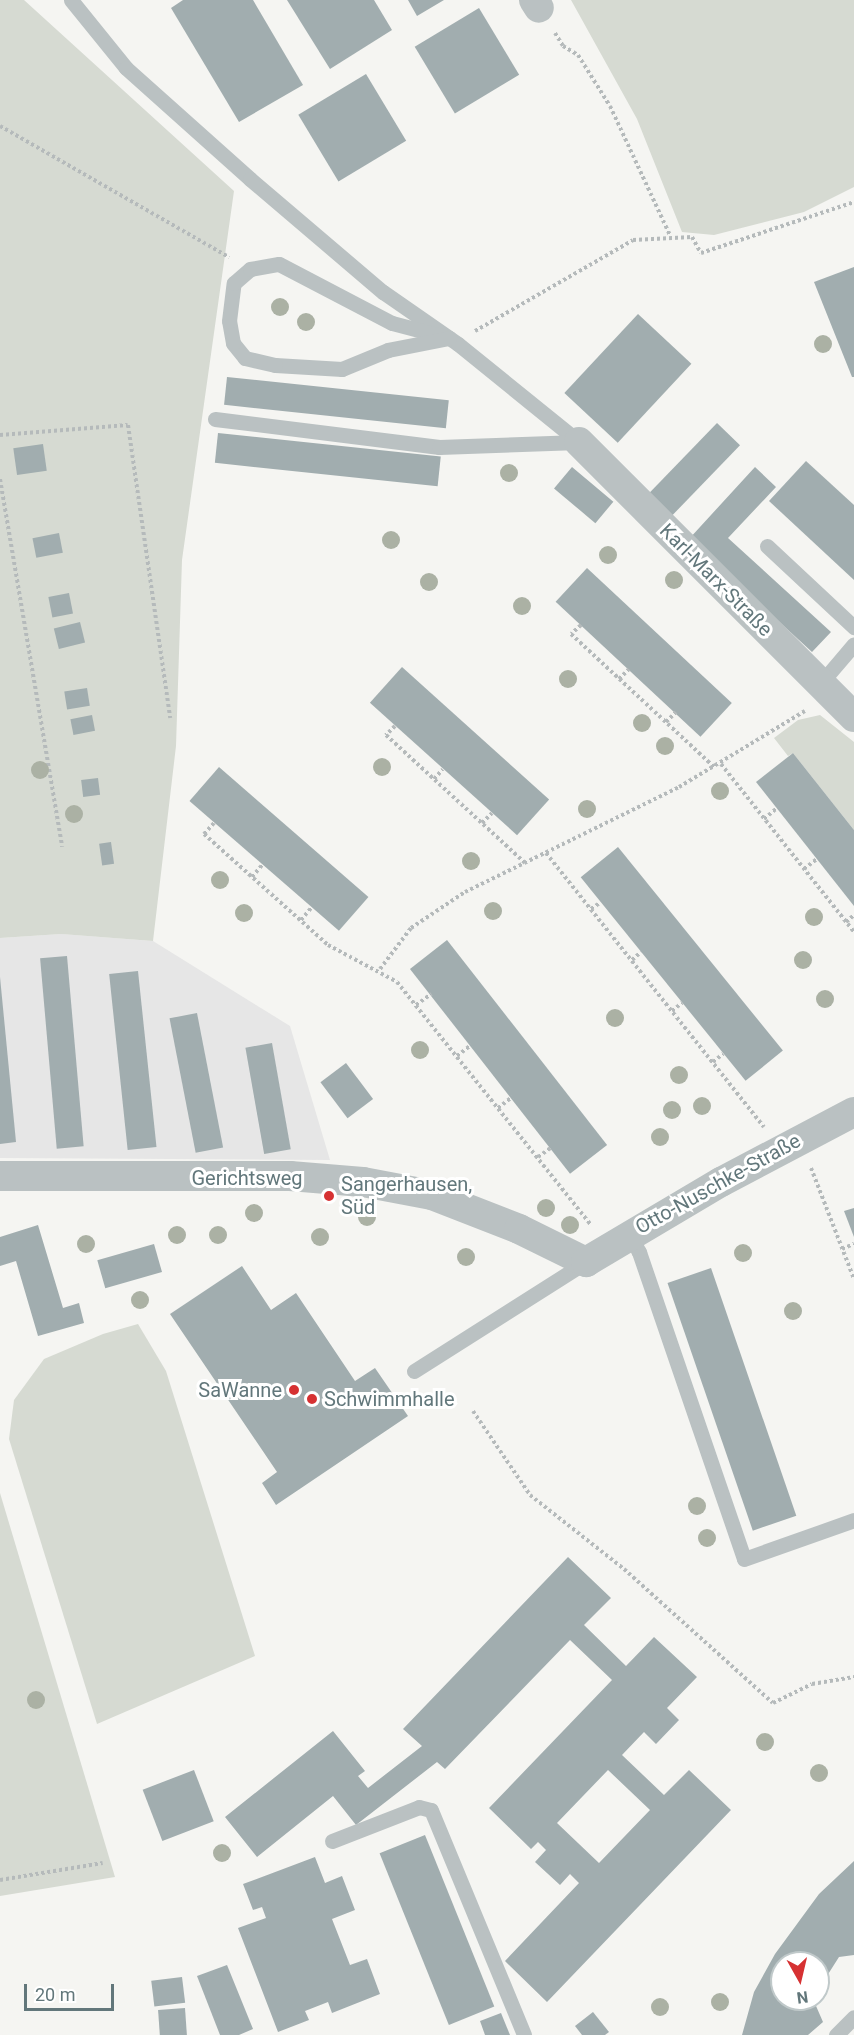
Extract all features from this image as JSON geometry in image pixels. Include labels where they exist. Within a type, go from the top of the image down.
[{"type":"street","name":"Karl-Marx-Straße","points":[[579,442],[854,717]]},
{"type":"street","name":"Otto-Nuschke-Straße","points":[[607,1248],[791,1143],[854,1112]]},
{"type":"street","name":"Gerichtsweg","points":[[0,1176],[290,1176],[363,1182],[432,1196],[519,1229],[607,1248]]},
{"type":"lane","points":[[71,0],[126,68],[250,179],[383,292],[453,341],[579,442]]},
{"type":"lane","points":[[279,264],[392,323],[453,341],[388,350],[342,369],[274,365],[245,358],[232,343],[229,321],[234,283],[250,269],[279,264]]},
{"type":"lane","points":[[215,419],[439,447],[579,442]]},
{"type":"lane","points":[[767,546],[854,627]]},
{"type":"lane","points":[[825,689],[854,644]]},
{"type":"lane","points":[[414,1371],[607,1248],[639,1252],[744,1559],[854,1520]]},
{"type":"lane","points":[[332,1841],[419,1808],[431,1810],[525,2035]]},
{"type":"lane","points":[[836,2035],[854,2017]]},
{"type":"path","points":[[536,4],[563,46],[578,55],[610,106],[670,236]]},
{"type":"path","points":[[0,126],[250,269]]},
{"type":"path","points":[[453,341],[624,244],[670,236],[692,237],[701,253],[854,202]]},
{"type":"path","points":[[0,435],[128,425],[170,718]]},
{"type":"path","points":[[0,479],[62,847]]},
{"type":"path","points":[[581,625],[571,634],[714,768]]},
{"type":"path","points":[[619,679],[629,669]]},
{"type":"path","points":[[380,969],[411,928],[465,892],[714,768],[825,689]]},
{"type":"path","points":[[666,722],[676,712]]},
{"type":"path","points":[[395,726],[386,735],[525,862]]},
{"type":"path","points":[[721,764],[854,932]]},
{"type":"path","points":[[434,779],[443,769]]},
{"type":"path","points":[[764,819],[777,808]]},
{"type":"path","points":[[482,823],[492,813]]},
{"type":"path","points":[[214,823],[204,834],[328,945],[380,969],[398,982],[538,1157],[607,1248]]},
{"type":"path","points":[[546,853],[712,1062],[791,1143],[854,1279]]},
{"type":"path","points":[[804,869],[817,859]]},
{"type":"path","points":[[252,877],[262,865]]},
{"type":"path","points":[[591,909],[601,902]]},
{"type":"path","points":[[301,920],[311,908]]},
{"type":"path","points":[[846,922],[854,915]]},
{"type":"path","points":[[632,960],[641,952]]},
{"type":"path","points":[[416,1005],[431,994]]},
{"type":"path","points":[[672,1011],[682,1003]]},
{"type":"path","points":[[457,1056],[471,1045]]},
{"type":"path","points":[[712,1062],[723,1054]]},
{"type":"path","points":[[498,1108],[512,1097]]},
{"type":"path","points":[[538,1157],[552,1147]]},
{"type":"path","points":[[842,1249],[854,1244]]},
{"type":"path","points":[[473,1411],[530,1495],[624,1569],[773,1703],[812,1684],[854,1677]]},
{"type":"path","points":[[0,1880],[103,1863]]},
{"type":"shaded area","points":[[0,0],[24,0],[234,191],[182,560],[176,746],[153,941],[61,934],[0,938]]},
{"type":"shaded area","points":[[571,0],[854,0],[854,187],[804,212],[714,235],[682,232],[637,119]]},
{"type":"shaded area","points":[[820,715],[854,742],[854,830],[793,753],[788,756],[774,738],[798,720]]},
{"type":"shaded area","points":[[61,934],[153,941],[290,1026],[330,1160],[0,1158],[0,938]]},
{"type":"shaded area","points":[[138,1324],[166,1371],[255,1656],[97,1724],[9,1439],[14,1400],[44,1359],[103,1334]]},
{"type":"shaded area","points":[[0,1493],[115,1877],[0,1896]]},
{"type":"building","points":[[183,0],[253,0],[303,85],[239,122],[171,8]]},
{"type":"building","points":[[287,0],[374,0],[392,30],[330,69]]},
{"type":"building","points":[[408,0],[444,0],[417,16]]},
{"type":"building","points":[[479,8],[519,75],[455,113],[415,47]]},
{"type":"building","points":[[366,74],[406,141],[338,182],[298,115]]},
{"type":"building","points":[[854,267],[854,377],[852,377],[814,282]]},
{"type":"building","points":[[638,314],[691,364],[618,443],[564,393]]},
{"type":"building","points":[[227,377],[449,400],[446,428],[224,405]]},
{"type":"building","points":[[717,423],[740,445],[668,519],[645,497]]},
{"type":"building","points":[[218,433],[441,456],[438,486],[215,463]]},
{"type":"building","points":[[43,444],[47,471],[17,475],[13,448]]},
{"type":"building","points":[[806,461],[854,505],[854,580],[769,501]]},
{"type":"building","points":[[572,467],[613,502],[595,523],[554,488]]},
{"type":"building","points":[[755,467],[776,487],[728,538],[831,632],[812,652],[689,539]]},
{"type":"building","points":[[59,533],[63,553],[36,558],[32,538]]},
{"type":"building","points":[[587,568],[732,703],[700,737],[556,602]]},
{"type":"building","points":[[69,593],[73,614],[52,618],[48,597]]},
{"type":"building","points":[[80,622],[85,642],[59,649],[54,629]]},
{"type":"building","points":[[402,667],[549,799],[517,835],[370,703]]},
{"type":"building","points":[[87,688],[90,706],[67,709],[64,692]]},
{"type":"building","points":[[92,715],[95,731],[73,735],[70,719]]},
{"type":"building","points":[[793,753],[854,830],[854,906],[756,782]]},
{"type":"building","points":[[219,767],[368,897],[339,931],[189,801]]},
{"type":"building","points":[[98,778],[100,795],[83,797],[81,780]]},
{"type":"building","points":[[111,842],[114,864],[102,865],[99,844]]},
{"type":"building","points":[[618,847],[783,1051],[746,1081],[581,877]]},
{"type":"building","points":[[447,940],[607,1145],[570,1174],[410,969]]},
{"type":"building","points":[[67,956],[84,1146],[57,1149],[40,958]]},
{"type":"building","points":[[138,971],[157,1147],[128,1150],[109,974]]},
{"type":"building","points":[[0,977],[16,1142],[0,1144]]},
{"type":"building","points":[[197,1013],[223,1147],[196,1153],[170,1018]]},
{"type":"building","points":[[272,1043],[291,1149],[264,1154],[245,1048]]},
{"type":"building","points":[[346,1063],[373,1099],[348,1118],[320,1082]]},
{"type":"building","points":[[854,1208],[854,1237],[844,1211]]},
{"type":"building","points":[[38,1225],[63,1308],[79,1303],[84,1323],[38,1336],[16,1261],[0,1266],[0,1237]]},
{"type":"building","points":[[154,1244],[162,1272],[105,1288],[97,1260]]},
{"type":"building","name":"Schwimmhalle","points":[[242,1266],[271,1310],[296,1293],[355,1381],[375,1368],[408,1416],[276,1505],[262,1483],[277,1472],[170,1314]]},
{"type":"building","points":[[711,1268],[796,1516],[753,1531],[668,1283]]},
{"type":"building","points":[[568,1557],[611,1598],[584,1625],[626,1666],[654,1637],[697,1677],[667,1708],[679,1720],[656,1744],[644,1732],[622,1755],[664,1795],[689,1770],[731,1810],[547,2002],[505,1961],[579,1883],[570,1874],[560,1885],[535,1862],[546,1850],[538,1842],[531,1849],[489,1808],[612,1680],[570,1640],[445,1769],[437,1762],[356,1825],[333,1796],[257,1857],[225,1817],[333,1731],[365,1771],[358,1776],[368,1788],[422,1746],[403,1729]],"holes":[[[608,1770],[650,1810],[599,1863],[557,1823]]]},
{"type":"building","points":[[194,1770],[214,1821],[162,1841],[143,1790]]},
{"type":"building","points":[[425,1835],[494,2007],[449,2025],[380,1853]]},
{"type":"building","points":[[315,1857],[325,1883],[342,1876],[355,1910],[332,1919],[350,1965],[367,1959],[380,1994],[332,2013],[328,2002],[305,2011],[309,2020],[278,2032],[238,1928],[266,1918],[262,1907],[253,1910],[243,1884]]},
{"type":"building","points":[[854,1861],[854,1955],[839,1957],[830,1971],[830,1951],[777,1951],[819,1894]]},
{"type":"building","points":[[770,1963],[770,2011],[818,2011],[823,2022],[808,2035],[742,2035],[754,1992]]},
{"type":"building","points":[[227,1965],[253,2029],[239,2035],[220,2035],[197,1976]]},
{"type":"building","points":[[182,1977],[185,2003],[154,2007],[151,1981]]},
{"type":"building","points":[[185,2008],[187,2035],[160,2035],[158,2010]]},
{"type":"building","points":[[593,2012],[609,2032],[605,2035],[582,2035],[575,2026]]},
{"type":"building","points":[[501,2013],[510,2035],[485,2035],[480,2021]]},
{"type":"place","name":"Sangerhausen, Süd","points":[[329,1196]]},
{"type":"place","name":"SaWanne","points":[[294,1390]]},
{"type":"place","name":"Schwimmhalle","points":[[312,1399]]}]
